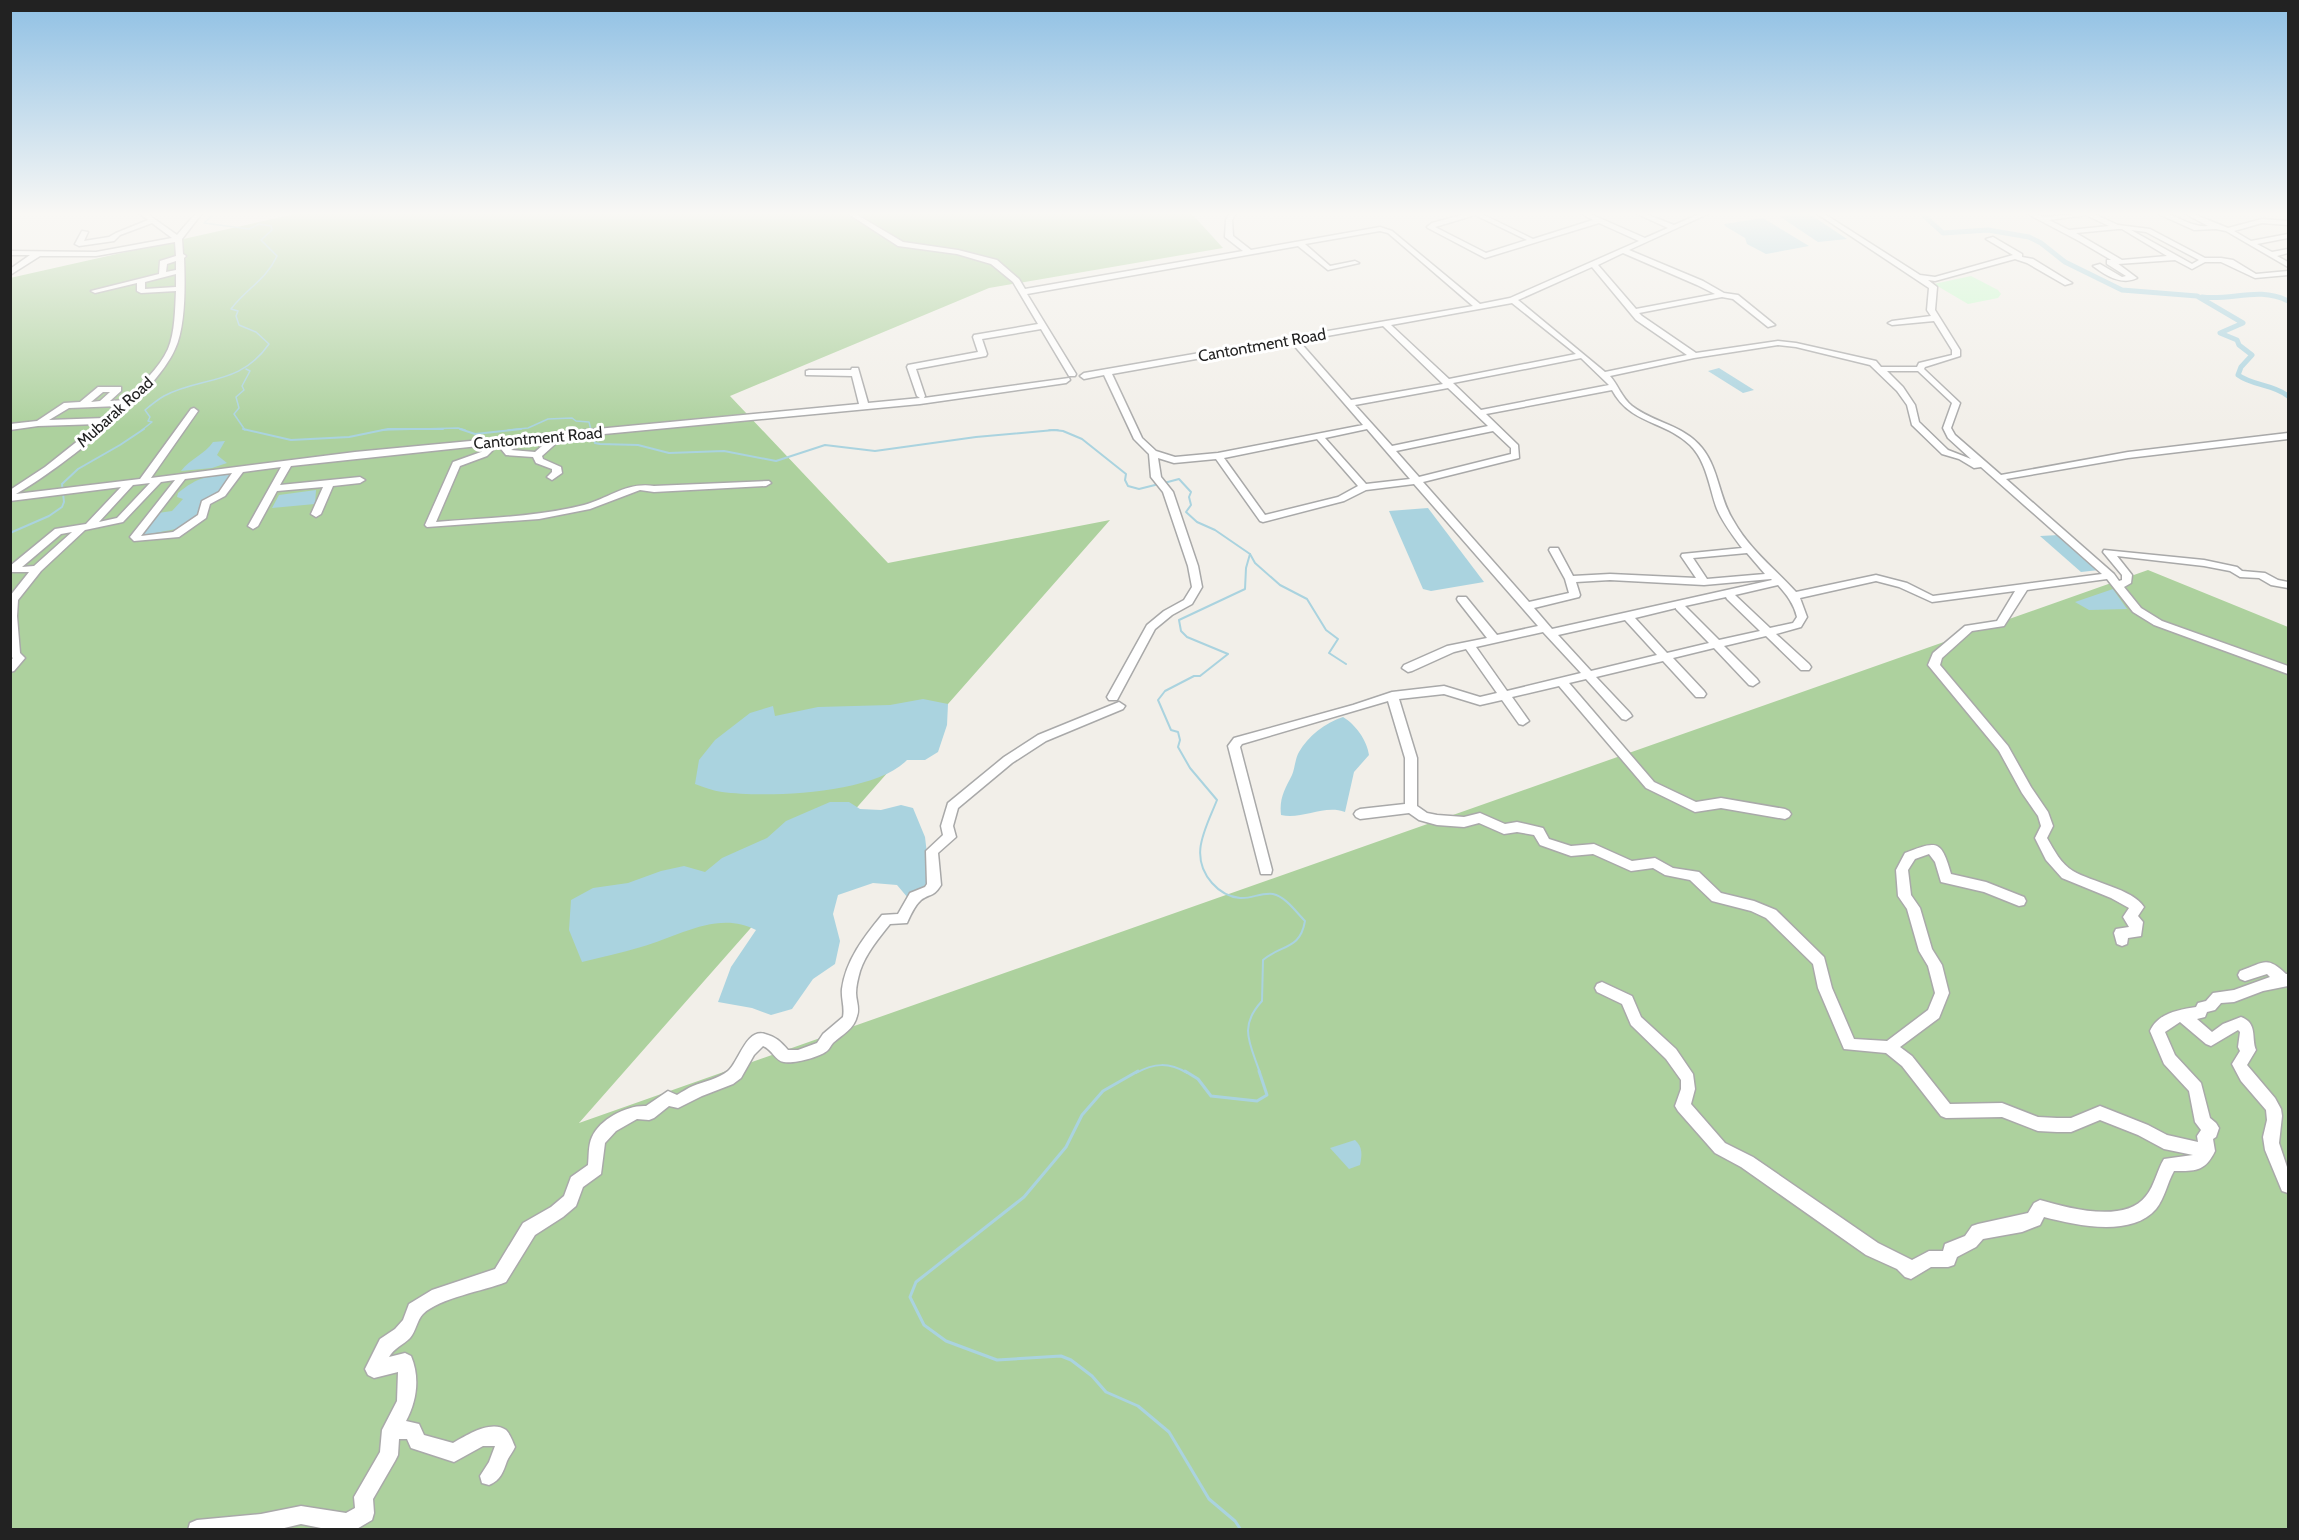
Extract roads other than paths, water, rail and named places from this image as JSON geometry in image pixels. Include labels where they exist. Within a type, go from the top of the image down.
[{"type":"street","points":[[95,291],[121,285]]},
{"type":"street","points":[[141,285],[141,291],[178,289]]},
{"type":"street","name":"Mubarak Road","points":[[10,496],[74,449],[160,370],[172,348],[179,285]]},
{"type":"street","points":[[1018,285],[1069,377]]},
{"type":"street","points":[[1023,292],[1062,285]]},
{"type":"street","points":[[1453,285],[1479,307]]},
{"type":"street","name":"Cantontment Road","points":[[10,496],[288,463],[920,401],[1084,376],[1479,307],[1513,300],[1547,285]]},
{"type":"street","points":[[1611,285],[1639,318],[1694,356]]},
{"type":"street","points":[[1703,285],[1722,295]]},
{"type":"street","points":[[1920,369],[1922,365],[1956,356],[1956,350],[1932,310],[1933,287],[1930,285]]},
{"type":"street","points":[[1634,312],[1722,295],[1735,297],[1771,325]]},
{"type":"street","points":[[1266,870],[1234,746],[1238,741],[1392,696],[1444,690],[1480,701],[1797,625],[1802,617],[1802,609],[1793,596],[1728,521],[1719,502],[1708,465],[1692,442],[1627,407],[1603,375],[1513,300]]},
{"type":"street","points":[[1892,323],[1935,318]]},
{"type":"street","points":[[1218,456],[1263,519],[1341,500],[1364,487],[1417,480],[1516,456],[1518,452],[1515,447],[1386,324]]},
{"type":"street","points":[[921,396],[911,367],[983,354],[977,337],[1043,326]]},
{"type":"street","points":[[1294,340],[1548,631],[1626,716]]},
{"type":"street","points":[[1603,375],[1694,356],[1779,343],[1874,363],[1911,405],[1915,423],[1945,452],[1962,458],[1998,478],[2128,455],[2289,436]]},
{"type":"street","points":[[1350,403],[1581,356]]},
{"type":"street","points":[[1881,369],[1920,369],[1956,403],[1947,428],[1952,436],[2110,576],[2138,610],[2158,624],[2289,670]]},
{"type":"street","points":[[809,373],[855,371],[864,406]]},
{"type":"street","points":[[1107,372],[1138,439],[1153,453],[1174,460],[1218,456],[1370,426]]},
{"type":"street","points":[[1479,413],[1614,387]]},
{"type":"street","points":[[61,422],[101,389],[118,389],[102,404]]},
{"type":"street","points":[[38,423],[67,405],[126,403]]},
{"type":"street","points":[[143,482],[194,411]]},
{"type":"street","points":[[10,427],[38,423],[106,421]]},
{"type":"street","points":[[1390,449],[1494,428]]},
{"type":"street","points":[[534,438],[506,449],[509,453],[537,456],[559,436]]},
{"type":"street","points":[[1319,436],[1364,487]]},
{"type":"street","points":[[496,442],[484,454],[456,464],[430,525],[538,516],[587,507],[639,487],[654,489],[766,483]]},
{"type":"street","points":[[197,1530],[261,1523],[302,1515],[348,1523],[365,1513],[363,1497],[389,1455],[392,1430],[406,1403],[407,1369],[405,1362],[374,1369],[386,1345],[401,1335],[410,1325],[415,1310],[432,1298],[500,1276],[529,1229],[570,1201],[577,1182],[596,1169],[598,1140],[626,1115],[635,1112],[649,1113],[668,1098],[675,1102],[683,1101],[694,1092],[730,1078],[738,1072],[751,1046],[762,1039],[773,1043],[784,1056],[798,1056],[822,1047],[825,1040],[846,1024],[852,1015],[849,991],[862,948],[887,919],[902,919],[915,897],[930,891],[934,885],[933,851],[950,837],[947,826],[952,806],[1008,760],[1042,738],[1116,702],[1151,627],[1168,613],[1188,602],[1197,587],[1193,566],[1168,492],[1156,477],[1153,453]]},
{"type":"street","points":[[537,456],[539,461],[556,467],[557,473],[552,477]]},
{"type":"street","points":[[254,526],[288,463]]},
{"type":"street","points":[[184,477],[138,533],[176,535],[203,516],[205,503],[222,494],[240,469]]},
{"type":"street","points":[[37,569],[15,570],[14,568],[58,531],[120,520],[158,480]]},
{"type":"street","points":[[273,489],[360,480]]},
{"type":"street","points":[[10,668],[20,658],[15,654],[13,600],[37,569],[130,483]]},
{"type":"street","points":[[316,514],[329,483]]},
{"type":"street","points":[[118,495],[145,494]]},
{"type":"street","points":[[1526,606],[1575,595],[1570,579],[1554,550]]},
{"type":"street","points":[[1704,582],[1686,556],[1751,550]]},
{"type":"street","points":[[2118,586],[2127,581],[2127,575],[2109,552],[2204,563],[2233,569],[2240,573],[2260,575],[2275,583],[2289,585]]},
{"type":"street","points":[[1793,596],[1876,578],[1903,585],[1932,599],[2110,576]]},
{"type":"street","points":[[1570,579],[1610,577],[1704,582],[1776,579]]},
{"type":"street","points":[[1408,668],[1451,649],[1494,639],[1548,631],[1776,579]]},
{"type":"street","points":[[2022,589],[2000,624],[1969,628],[1937,656],[1934,665],[2004,749],[2026,790],[2044,815],[2047,825],[2041,838],[2051,857],[2067,874],[2116,894],[2137,907],[2130,917],[2136,922],[2136,932],[2121,933],[2122,940]]},
{"type":"street","points":[[1731,597],[1805,667]]},
{"type":"street","points":[[1462,599],[1494,639]]},
{"type":"street","points":[[1680,607],[1753,682]]},
{"type":"street","points":[[1629,618],[1700,694]]},
{"type":"street","points":[[1469,645],[1523,721]]},
{"type":"street","points":[[1561,681],[1650,785],[1695,807],[1721,803],[1785,814]]},
{"type":"street","points":[[1392,696],[1411,759],[1411,808]]},
{"type":"street","points":[[1360,814],[1411,808],[1423,817],[1437,820],[1464,822],[1480,818],[1504,829],[1517,827],[1539,831],[1544,842],[1571,851],[1594,849],[1631,866],[1655,863],[1680,876],[1694,876],[1717,897],[1754,906],[1771,914],[1819,961],[1832,1005],[1849,1045],[1889,1047],[1907,1061],[1946,1111],[2002,1110],[2038,1124],[2057,1125],[2071,1125],[2100,1113],[2143,1130],[2164,1142],[2207,1151]]},
{"type":"street","points":[[1889,1047],[1934,1014],[1942,993],[1935,965],[1926,951],[1913,908],[1905,896],[1902,870],[1910,856],[1932,848],[1941,861],[1946,878],[1986,887],[2019,901]]},
{"type":"street","points":[[2245,975],[2269,967],[2286,980]]},
{"type":"street","points":[[1602,988],[1627,1000],[1636,1022],[1671,1054],[1688,1079],[1688,1089],[1683,1106],[1720,1148],[1747,1162],[1872,1249],[1903,1263],[1911,1271],[1929,1259],[1948,1259],[1951,1250],[1958,1249],[1959,1246],[1976,1238],[1978,1232],[2022,1224],[2034,1219],[2040,1208],[2073,1218],[2107,1220],[2129,1217],[2147,1208],[2163,1180],[2164,1171],[2170,1164],[2196,1164],[2207,1151],[2205,1136],[2211,1132],[2211,1128],[2203,1122],[2196,1088],[2169,1059],[2157,1031],[2168,1020],[2182,1015],[2200,1013],[2203,1007],[2210,1006],[2218,997],[2249,992],[2257,986],[2286,980]]},
{"type":"street","points":[[2182,1015],[2211,1040],[2228,1028],[2241,1023],[2247,1030],[2245,1047],[2249,1050],[2240,1064],[2242,1073],[2272,1106],[2275,1115],[2271,1137],[2277,1163],[2289,1186]]},
{"type":"street","points":[[392,1430],[413,1430],[417,1442],[454,1453],[481,1437],[500,1437],[506,1447],[498,1458],[498,1465],[489,1476]]},
{"type":"water","points":[[1719,368],[1754,390],[1743,393],[1708,371]]},
{"type":"water","points":[[225,441],[217,455],[227,463],[212,468],[181,471],[213,442]]},
{"type":"water","points":[[235,471],[223,490],[202,506],[200,516],[176,529],[140,536],[158,513],[172,511],[183,499],[177,497],[178,493],[192,483]]},
{"type":"water","points":[[316,490],[315,504],[272,508],[279,495]]},
{"type":"water","points":[[1428,508],[1484,582],[1431,591],[1423,589],[1389,511]]},
{"type":"water","points":[[2059,535],[2099,570],[2081,572],[2040,536]]},
{"type":"water","points":[[2113,589],[2127,609],[2089,610],[2075,602]]},
{"type":"water","points":[[923,699],[948,704],[947,725],[938,752],[925,760],[907,760],[892,771],[871,780],[819,791],[742,794],[712,790],[695,784],[699,760],[715,740],[750,713],[773,706],[775,716],[818,707],[890,705]]},
{"type":"water","points":[[1343,717],[1360,733],[1369,755],[1354,772],[1345,812],[1329,810],[1297,816],[1281,815],[1282,799],[1299,752],[1318,731]]},
{"type":"water","points":[[830,802],[849,802],[860,809],[881,810],[901,805],[913,808],[925,837],[931,887],[908,898],[897,885],[873,883],[838,895],[833,914],[840,941],[835,964],[813,979],[792,1009],[771,1015],[752,1008],[718,1002],[731,967],[756,930],[742,925],[727,923],[698,927],[641,947],[582,962],[569,930],[571,900],[593,888],[628,883],[661,871],[684,866],[705,872],[722,858],[767,838],[786,821]]},
{"type":"water","points":[[1355,1140],[1361,1151],[1360,1165],[1349,1169],[1330,1148]]},
{"type":"waterway","points":[[142,430],[152,422],[148,421],[150,417],[145,410],[159,399],[192,385],[233,374],[246,367],[269,344],[256,332],[239,325],[236,316],[238,311],[231,309],[255,285]]},
{"type":"waterway","points":[[2112,285],[2122,290],[2197,296],[2243,323],[2220,333],[2237,340],[2239,345],[2252,355],[2241,367],[2238,375],[2276,389],[2288,396]]},
{"type":"waterway","points":[[2202,297],[2256,294],[2288,301]]},
{"type":"waterway","points":[[245,429],[234,414],[239,408],[236,397],[244,390],[242,386],[250,371],[246,369]]},
{"type":"waterway","points":[[508,430],[528,428],[548,419],[572,418],[576,421],[589,422],[591,430]]},
{"type":"waterway","points":[[420,429],[458,428],[465,430]]},
{"type":"waterway","points":[[10,533],[49,516],[62,507],[64,502],[62,484],[78,469],[144,429]]},
{"type":"waterway","points":[[245,429],[291,440],[349,437],[383,430]]},
{"type":"waterway","points":[[383,430],[420,429]]},
{"type":"waterway","points":[[383,430],[420,429]]},
{"type":"waterway","points":[[420,429],[443,429]]},
{"type":"waterway","points":[[460,429],[475,434],[521,429]]},
{"type":"waterway","points":[[591,429],[595,443],[600,444],[638,445],[669,453],[724,451],[776,461],[825,445],[875,451],[976,437],[1054,430]]},
{"type":"waterway","points":[[1049,430],[1054,430]]},
{"type":"waterway","points":[[1054,430],[1063,431],[1082,439],[1126,474],[1125,480],[1128,486],[1139,489],[1159,484]]},
{"type":"waterway","points":[[1164,483],[1179,479],[1191,492],[1189,497],[1191,505],[1186,512],[1197,522],[1215,530],[1250,554]]},
{"type":"waterway","points":[[1250,554],[1255,563],[1280,585],[1307,599],[1326,630],[1338,639],[1329,653],[1346,664]]},
{"type":"waterway","points":[[1250,554],[1246,568],[1245,589],[1179,620],[1181,631],[1187,637],[1228,654],[1200,676],[1194,676],[1165,691],[1158,700],[1171,730],[1178,732],[1180,740],[1178,747],[1190,768],[1217,800],[1201,842],[1201,863],[1205,873],[1218,889],[1232,896],[1240,898],[1269,894],[1278,896],[1305,921],[1303,930],[1295,942],[1263,960],[1262,1001],[1250,1019],[1248,1027],[1250,1044],[1260,1073]]},
{"type":"waterway","points":[[1136,1073],[1149,1067],[1162,1065],[1187,1073]]},
{"type":"waterway","points":[[1138,1071],[1103,1091],[1082,1115],[1066,1147],[1024,1197],[916,1282],[910,1297],[924,1325],[946,1341],[997,1360],[1061,1356],[1071,1360],[1092,1376],[1106,1392],[1138,1406],[1169,1432],[1209,1499],[1235,1521],[1241,1530]]},
{"type":"waterway","points":[[1185,1071],[1198,1079],[1211,1096],[1257,1101],[1267,1095],[1259,1071]]}]
